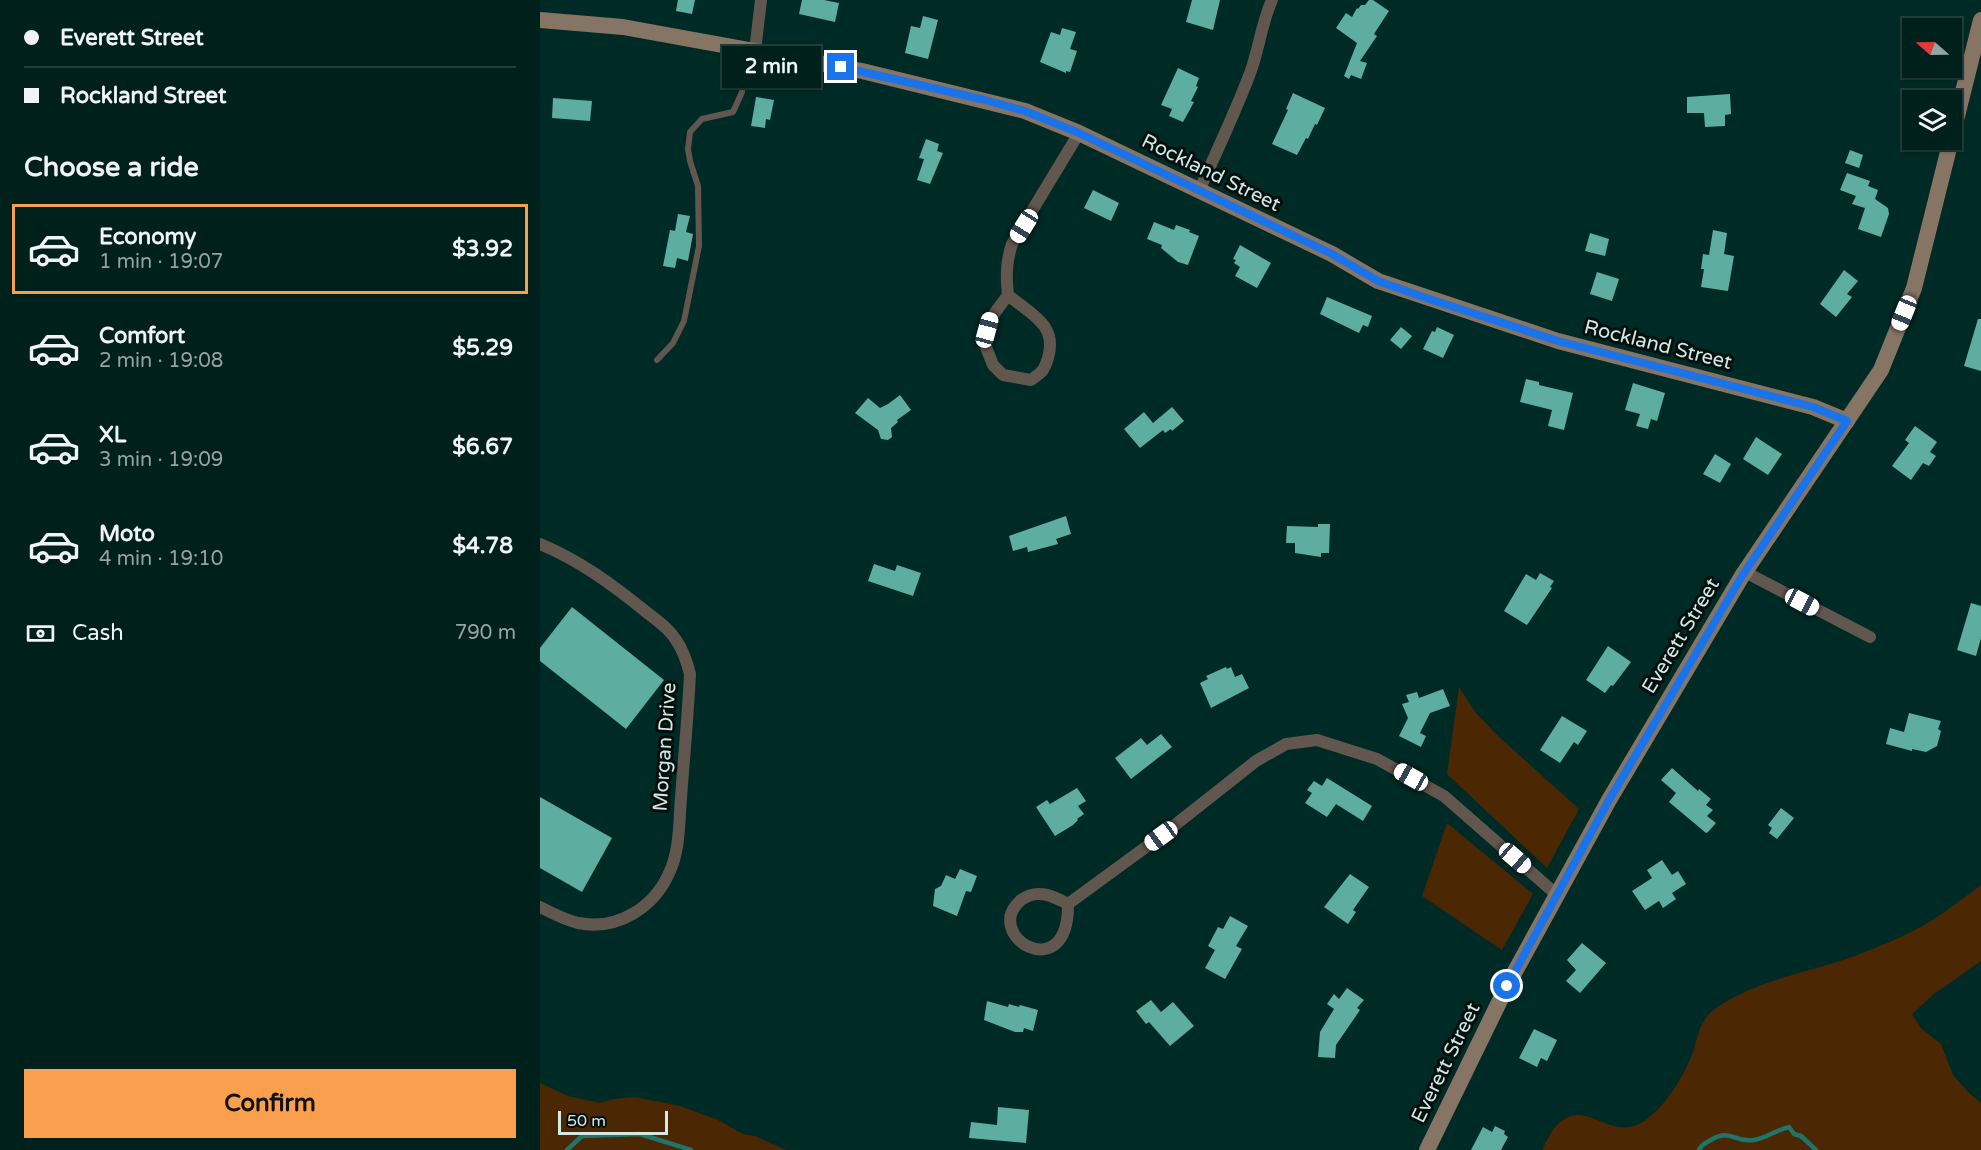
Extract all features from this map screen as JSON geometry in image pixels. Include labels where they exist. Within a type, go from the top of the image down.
[{"type":"street","points":[[749,50],[761,0]]},
{"type":"street","points":[[1199,191],[1250,75],[1264,18],[1272,0]]},
{"type":"street","name":"Rockland Street","points":[[540,20],[623,27],[862,71],[1025,111],[1079,133],[1332,254],[1378,281],[1558,341],[1813,407],[1847,421]]},
{"type":"street","name":"Everett Street","points":[[1962,95],[1981,20]]},
{"type":"street","points":[[1008,295],[1038,318],[1050,333],[1050,351],[1044,371],[1031,380],[1003,375],[993,365],[984,342],[991,318],[1008,295],[1007,258],[1012,244],[1079,133]]},
{"type":"street","name":"Everett Street","points":[[1427,1150],[1507,986],[1609,800],[1745,572],[1881,370],[1914,288],[1948,150]]},
{"type":"street","name":"Morgan Drive","points":[[540,543],[588,568],[662,625],[675,638],[684,653],[690,674],[677,839],[670,870],[660,889],[648,904],[635,913],[617,921],[595,925],[578,923],[540,907]]},
{"type":"street","points":[[1745,572],[1870,637]]},
{"type":"street","points":[[1068,904],[1046,894],[1036,893],[1026,897],[1018,903],[1011,919],[1017,939],[1034,949],[1044,949],[1053,945],[1064,932],[1068,904],[1161,836],[1256,761],[1286,744],[1317,740],[1377,759],[1444,796],[1557,894]]},
{"type":"lane","points":[[657,360],[673,343],[684,321],[699,246],[698,186],[688,149],[690,132],[702,119],[733,112],[741,92],[749,50]]},
{"type":"shaded area","points":[[1459,687],[1475,712],[1497,735],[1579,809],[1547,868],[1447,774]]},
{"type":"shaded area","points":[[1447,823],[1533,894],[1502,950],[1422,896]]},
{"type":"shaded area","points":[[1981,885],[1981,961],[1934,994],[1912,1014],[1921,1028],[1941,1044],[1953,1075],[1981,1103],[1981,1150],[1542,1150],[1556,1126],[1567,1117],[1578,1115],[1589,1117],[1622,1127],[1634,1126],[1647,1119],[1661,1106],[1680,1080],[1705,1019],[1722,1004],[1767,983],[1846,959],[1898,938],[1935,918]]},
{"type":"shaded area","points":[[540,1083],[568,1096],[600,1103],[635,1097],[680,1106],[786,1150],[540,1150]]},
{"type":"building","points":[[678,0],[695,0],[692,14],[676,11]]},
{"type":"building","points":[[802,0],[839,3],[835,22],[799,14]]},
{"type":"building","points":[[1192,0],[1220,0],[1213,30],[1186,22]]},
{"type":"building","points":[[1369,0],[1373,0],[1389,11],[1374,34],[1377,36],[1360,61],[1367,63],[1361,79],[1351,75],[1349,79],[1344,76],[1357,43],[1336,28],[1346,13],[1352,17],[1357,8],[1365,5]]},
{"type":"building","points":[[923,16],[938,20],[928,59],[905,53],[911,26],[920,28]]},
{"type":"building","points":[[1062,28],[1076,32],[1070,49],[1077,51],[1070,72],[1066,71],[1066,73],[1040,62],[1051,32],[1060,35]]},
{"type":"building","points":[[1178,68],[1199,78],[1196,86],[1198,87],[1191,101],[1194,102],[1183,122],[1169,116],[1172,109],[1161,105]]},
{"type":"building","points":[[1293,93],[1325,108],[1317,125],[1315,124],[1297,155],[1272,144],[1288,110],[1286,109]]},
{"type":"building","points":[[1730,94],[1731,114],[1725,115],[1725,126],[1705,127],[1704,113],[1687,113],[1687,97]]},
{"type":"building","points":[[756,97],[774,100],[770,120],[766,119],[765,128],[751,126]]},
{"type":"building","points":[[553,98],[592,101],[590,121],[552,118]]},
{"type":"building","points":[[926,139],[939,144],[937,151],[943,153],[930,184],[917,180],[924,159],[919,158]]},
{"type":"building","points":[[1850,150],[1863,155],[1859,168],[1845,163]]},
{"type":"building","points":[[1847,173],[1870,181],[1868,186],[1878,190],[1875,199],[1888,208],[1889,214],[1881,237],[1858,229],[1865,208],[1852,204],[1856,196],[1840,190]]},
{"type":"building","points":[[1093,190],[1119,203],[1111,221],[1084,208]]},
{"type":"building","points":[[678,214],[690,216],[686,232],[693,234],[688,261],[677,258],[675,268],[663,266],[670,230],[675,231]]},
{"type":"building","points":[[1154,222],[1174,230],[1176,225],[1199,236],[1188,265],[1178,262],[1161,248],[1162,245],[1147,239]]},
{"type":"building","points":[[1713,230],[1727,233],[1724,254],[1734,256],[1728,291],[1701,287],[1704,269],[1701,269],[1703,254],[1709,255]]},
{"type":"building","points":[[1590,233],[1609,239],[1605,256],[1585,251]]},
{"type":"building","points":[[1240,245],[1271,263],[1257,288],[1235,276],[1240,267],[1234,263],[1236,260],[1233,259]]},
{"type":"building","points":[[1844,270],[1858,281],[1847,294],[1852,297],[1836,317],[1820,304]]},
{"type":"building","points":[[1597,272],[1619,279],[1612,301],[1590,294]]},
{"type":"building","points":[[1327,297],[1372,316],[1368,327],[1363,325],[1359,333],[1320,314]]},
{"type":"building","points":[[1978,319],[1981,319],[1981,371],[1964,366]]},
{"type":"building","points":[[1401,327],[1412,336],[1401,349],[1390,340]]},
{"type":"building","points":[[1437,327],[1454,335],[1443,358],[1423,349],[1432,331],[1435,332]]},
{"type":"building","points":[[1526,379],[1539,382],[1539,385],[1573,393],[1564,430],[1548,426],[1552,410],[1520,402]]},
{"type":"building","points":[[1633,383],[1665,393],[1657,421],[1651,419],[1648,429],[1636,426],[1640,414],[1625,410]]},
{"type":"building","points":[[900,395],[911,410],[897,420],[898,422],[891,428],[892,437],[888,440],[881,439],[878,430],[855,413],[868,398],[880,408]]},
{"type":"building","points":[[1172,407],[1184,421],[1172,431],[1171,429],[1165,433],[1163,430],[1140,448],[1124,429],[1144,412],[1153,423]]},
{"type":"building","points":[[1915,426],[1937,442],[1930,452],[1936,456],[1929,466],[1923,463],[1911,480],[1892,466],[1909,443],[1905,440]]},
{"type":"building","points":[[1756,437],[1782,454],[1768,475],[1743,459]]},
{"type":"building","points":[[1715,454],[1731,464],[1720,483],[1703,474]]},
{"type":"building","points":[[1066,516],[1071,534],[1056,539],[1058,544],[1028,552],[1027,547],[1013,551],[1009,536]]},
{"type":"building","points":[[1318,524],[1330,524],[1329,553],[1321,553],[1321,557],[1295,553],[1295,543],[1286,543],[1287,526],[1318,527]]},
{"type":"building","points":[[874,564],[895,571],[897,565],[921,573],[913,596],[868,581]]},
{"type":"building","points":[[1540,573],[1554,581],[1550,587],[1552,588],[1527,625],[1504,611],[1526,574],[1536,580]]},
{"type":"building","points":[[1971,603],[1981,606],[1981,638],[1976,656],[1957,650]]},
{"type":"building","points":[[572,607],[664,680],[626,729],[540,661],[540,648]]},
{"type":"building","points":[[1608,646],[1631,662],[1605,693],[1586,680]]},
{"type":"building","points":[[1226,667],[1227,669],[1231,667],[1235,677],[1242,674],[1249,688],[1211,708],[1200,683],[1208,679],[1206,676]]},
{"type":"building","points":[[1443,689],[1450,706],[1430,713],[1420,733],[1426,736],[1421,747],[1399,736],[1408,718],[1402,704],[1409,702],[1406,695],[1417,692],[1419,698]]},
{"type":"building","points":[[1909,713],[1941,721],[1937,746],[1926,752],[1886,744],[1890,728],[1904,732]]},
{"type":"building","points":[[1562,716],[1587,731],[1578,745],[1574,742],[1560,763],[1540,750]]},
{"type":"building","points":[[1161,734],[1172,747],[1131,779],[1115,758],[1141,738],[1147,745]]},
{"type":"building","points":[[1672,768],[1698,791],[1699,789],[1711,799],[1706,805],[1713,810],[1707,816],[1716,823],[1708,832],[1706,833],[1669,802],[1676,793],[1661,780]]},
{"type":"building","points":[[1327,778],[1372,806],[1363,821],[1336,804],[1327,817],[1305,803],[1312,793],[1307,790],[1314,781],[1322,786]]},
{"type":"building","points":[[1077,788],[1086,801],[1078,806],[1084,814],[1073,825],[1055,836],[1036,807],[1047,800],[1050,804]]},
{"type":"building","points":[[540,797],[612,838],[582,892],[540,868]]},
{"type":"building","points":[[1781,808],[1794,818],[1777,839],[1769,833],[1772,828],[1768,825]]},
{"type":"building","points":[[1662,860],[1672,875],[1678,871],[1686,884],[1672,893],[1676,899],[1663,908],[1659,901],[1645,910],[1632,891],[1652,878],[1647,870]]},
{"type":"building","points":[[960,869],[977,876],[971,892],[966,891],[957,916],[933,906],[935,889],[941,886],[946,875],[955,879]]},
{"type":"building","points":[[1350,874],[1369,887],[1353,910],[1356,912],[1348,924],[1324,907]]},
{"type":"building","points":[[1230,916],[1248,926],[1236,946],[1242,949],[1225,979],[1205,968],[1215,950],[1208,946],[1218,927],[1223,929]]},
{"type":"building","points":[[1582,943],[1606,963],[1580,993],[1566,981],[1576,970],[1567,960]]},
{"type":"building","points":[[1347,988],[1364,1000],[1357,1008],[1360,1010],[1336,1045],[1335,1058],[1318,1057],[1320,1032],[1334,1009],[1327,1004],[1334,994],[1339,999]]},
{"type":"building","points":[[1151,1000],[1161,1012],[1173,1002],[1194,1026],[1170,1046],[1149,1022],[1146,1024],[1136,1011]]},
{"type":"building","points":[[987,1001],[1008,1007],[1009,1004],[1019,1007],[1020,1005],[1038,1010],[1033,1031],[1024,1028],[1023,1032],[1015,1032],[984,1020]]},
{"type":"building","points":[[1534,1029],[1557,1040],[1547,1061],[1541,1058],[1537,1067],[1519,1058]]},
{"type":"building","points":[[998,1107],[1029,1110],[1026,1143],[969,1138],[971,1122],[997,1125]]},
{"type":"building","points":[[1495,1126],[1505,1131],[1504,1134],[1508,1137],[1501,1150],[1471,1150],[1483,1127],[1492,1132]]},
{"type":"waterway","points":[[1699,1150],[1704,1144],[1722,1135],[1754,1140],[1789,1127],[1794,1134],[1801,1136],[1816,1150]]},
{"type":"waterway","points":[[567,1150],[582,1136],[640,1134],[691,1150]]},
{"type":"route","points":[[841,67],[1025,111],[1079,133],[1332,254],[1378,281],[1423,297],[1558,341],[1813,407],[1847,421],[1742,576],[1575,859],[1507,986]]}]
